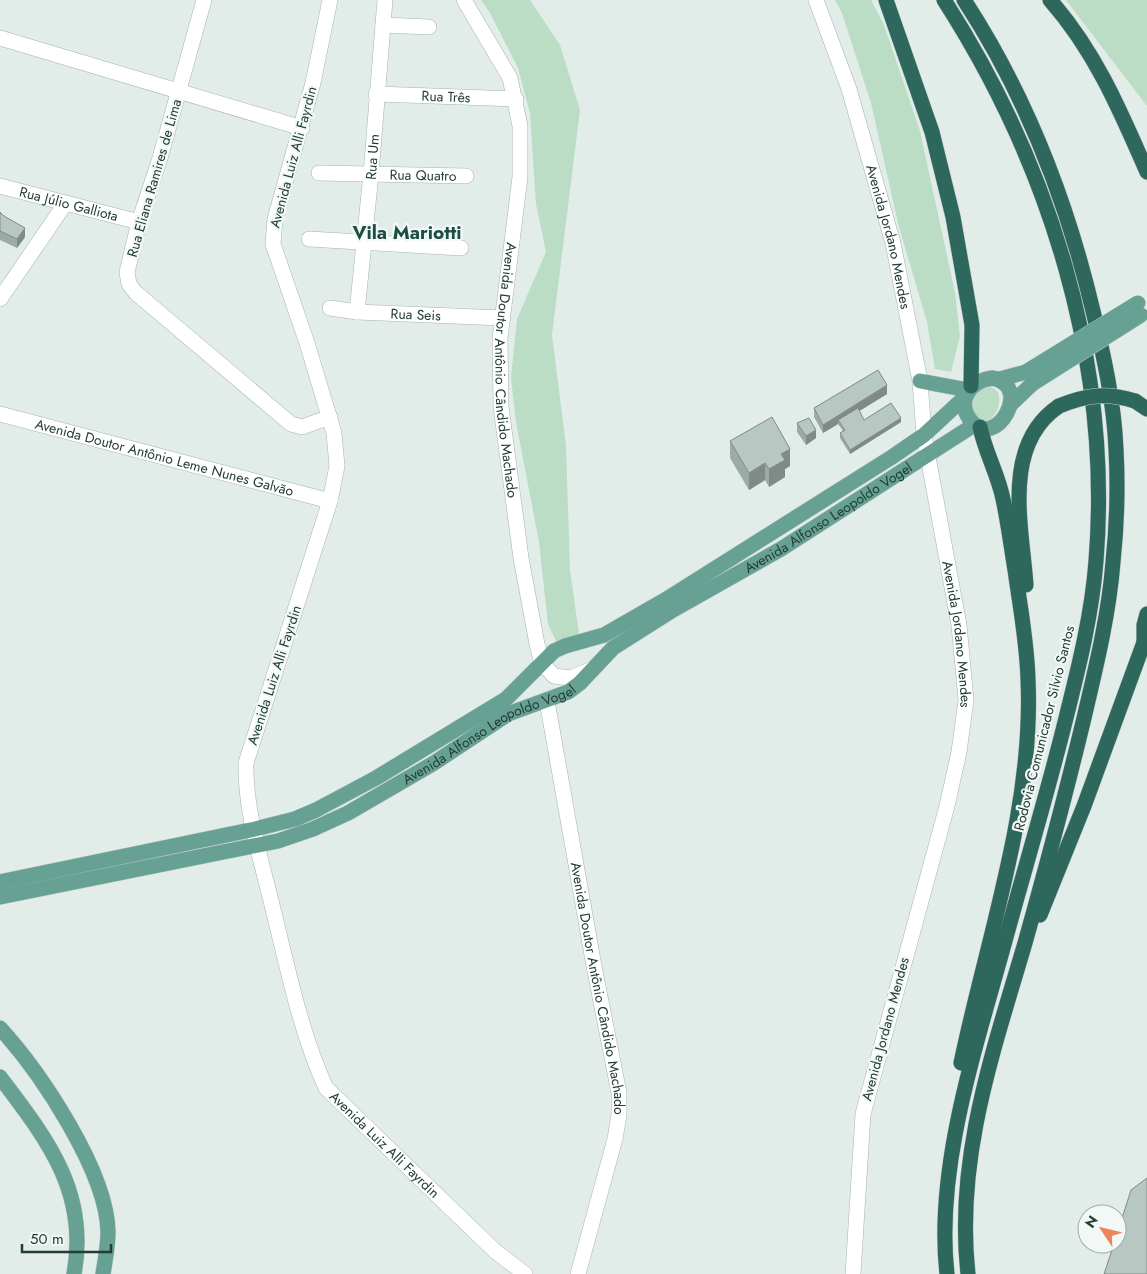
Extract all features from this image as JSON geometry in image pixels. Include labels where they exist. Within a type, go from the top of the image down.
[{"type":"highway","points":[[886,0],[932,132],[953,217],[972,325],[968,391]]},
{"type":"highway","name":"Rodovia Comunicador Silvio Santos","points":[[944,0],[990,78],[1035,177],[1054,230],[1069,281],[1090,376],[1099,466],[1096,563],[1082,652],[1050,779],[970,1068],[946,1189],[944,1252],[947,1274]]},
{"type":"highway","points":[[964,0],[1022,102],[1044,152],[1080,255],[1104,361],[1116,447],[1117,498],[1113,564],[1106,613],[1070,776],[1024,945],[981,1092],[969,1158],[966,1206],[968,1274]]},
{"type":"highway","points":[[1050,0],[1084,42],[1100,68],[1147,172]]},
{"type":"highway","points":[[1025,637],[1027,604],[1019,481],[1022,457],[1037,427],[1048,413],[1059,406],[1078,398],[1100,394],[1118,396],[1141,405]]},
{"type":"highway","points":[[946,1189],[953,1107],[961,1061],[1019,809],[1028,735],[1028,681],[1025,637],[1003,498],[994,468],[983,445],[977,426]]},
{"type":"highway","points":[[1024,945],[1040,916],[1059,871],[1145,638],[1144,625],[1147,614]]},
{"type":"main road","points":[[1010,405],[1029,378],[1143,307]]},
{"type":"main road","points":[[1000,379],[1009,391],[1010,405],[1007,416],[1000,424],[990,428],[977,426],[966,412],[968,391],[984,379],[1029,378]]},
{"type":"main road","points":[[920,381],[968,391]]},
{"type":"main road","name":"Avenida Alfonso Leopoldo Vogel","points":[[0,882],[255,829],[295,819],[316,810],[376,778],[506,699],[559,648],[604,635],[665,600],[924,435],[968,391]]},
{"type":"main road","name":"Avenida Alfonso Leopoldo Vogel","points":[[0,897],[278,841],[348,813],[434,763],[508,714],[524,706],[547,701],[568,692],[613,648],[673,610],[781,549],[927,454],[977,426]]},
{"type":"main road","points":[[0,1028],[58,1108],[89,1161],[101,1197],[108,1231],[103,1274]]},
{"type":"main road","points":[[0,1077],[43,1137],[64,1172],[73,1199],[78,1233],[74,1274]]},
{"type":"street","name":"Rua Eliana Ramires de Lima","points":[[204,0],[160,158],[139,222],[127,272],[129,284],[136,294],[291,424],[302,427],[330,417]]},
{"type":"street","name":"Avenida Luiz Alli Fayrdin","points":[[330,0],[302,128],[275,219],[273,244],[308,343],[330,417],[337,466],[330,501],[246,763],[246,786],[257,845],[295,997],[316,1066],[326,1088],[495,1251],[525,1274]]},
{"type":"street","name":"Rua Um","points":[[357,312],[372,174],[376,94],[385,0]]},
{"type":"street","name":"Avenida Doutor Antônio Cândido Machado","points":[[464,0],[504,65],[516,99],[520,126],[520,177],[502,318],[499,375],[501,407],[521,558],[542,663]]},
{"type":"street","name":"Avenida Jordano Mendes","points":[[816,0],[850,89],[893,243],[920,381],[927,454],[959,625],[966,700],[959,752],[946,806],[863,1114],[853,1274]]},
{"type":"street","points":[[383,25],[429,27]]},
{"type":"street","points":[[0,38],[302,128]]},
{"type":"street","name":"Rua Três","points":[[376,94],[516,99]]},
{"type":"street","name":"Rua Quatro","points":[[320,173],[466,176]]},
{"type":"street","name":"Rua Júlio Galliota","points":[[0,186],[139,222]]},
{"type":"street","points":[[0,299],[65,204]]},
{"type":"street","points":[[309,238],[461,248]]},
{"type":"street","name":"Rua Seis","points":[[330,308],[357,312],[502,318]]},
{"type":"street","name":"Avenida Doutor Antônio Leme Nunes Galvão","points":[[0,414],[330,501]]},
{"type":"street","points":[[542,663],[554,676],[565,678],[571,678],[592,669]]},
{"type":"street","name":"Avenida Doutor Antônio Cândido Machado","points":[[547,701],[594,966],[619,1093],[619,1115],[615,1139],[578,1274]]},
{"type":"green space","points":[[481,0],[530,0],[560,45],[580,110],[552,335],[566,446],[570,570],[579,634],[568,645],[558,645],[548,624],[539,542],[516,422],[511,378],[517,319],[546,252],[536,204],[530,113],[518,68],[490,13]]},
{"type":"green space","points":[[835,0],[871,0],[884,25],[920,131],[955,293],[960,336],[951,372],[935,369],[927,322],[899,227],[871,103],[842,13]]},
{"type":"green space","points":[[1066,0],[1147,0],[1147,106]]},
{"type":"green space","points":[[990,386],[998,392],[999,406],[995,414],[985,423],[970,410],[972,401],[978,391]]},
{"type":"building","points":[[0,212],[25,228],[17,239],[0,231]]},
{"type":"building","points":[[878,370],[887,385],[823,425],[814,408]]},
{"type":"building","points":[[891,403],[901,418],[850,450],[840,433],[845,430],[838,420],[858,408],[864,420]]},
{"type":"building","points":[[772,417],[790,449],[781,454],[785,460],[769,469],[765,463],[749,473],[730,441]]},
{"type":"building","points":[[809,418],[816,430],[806,436],[797,423]]},
{"type":"building","points":[[1147,1178],[1147,1274],[1104,1274],[1111,1254],[1127,1254],[1127,1204],[1131,1190]]},
{"type":"district","name":"Vila Mariotti","points":[[407,232]]}]
